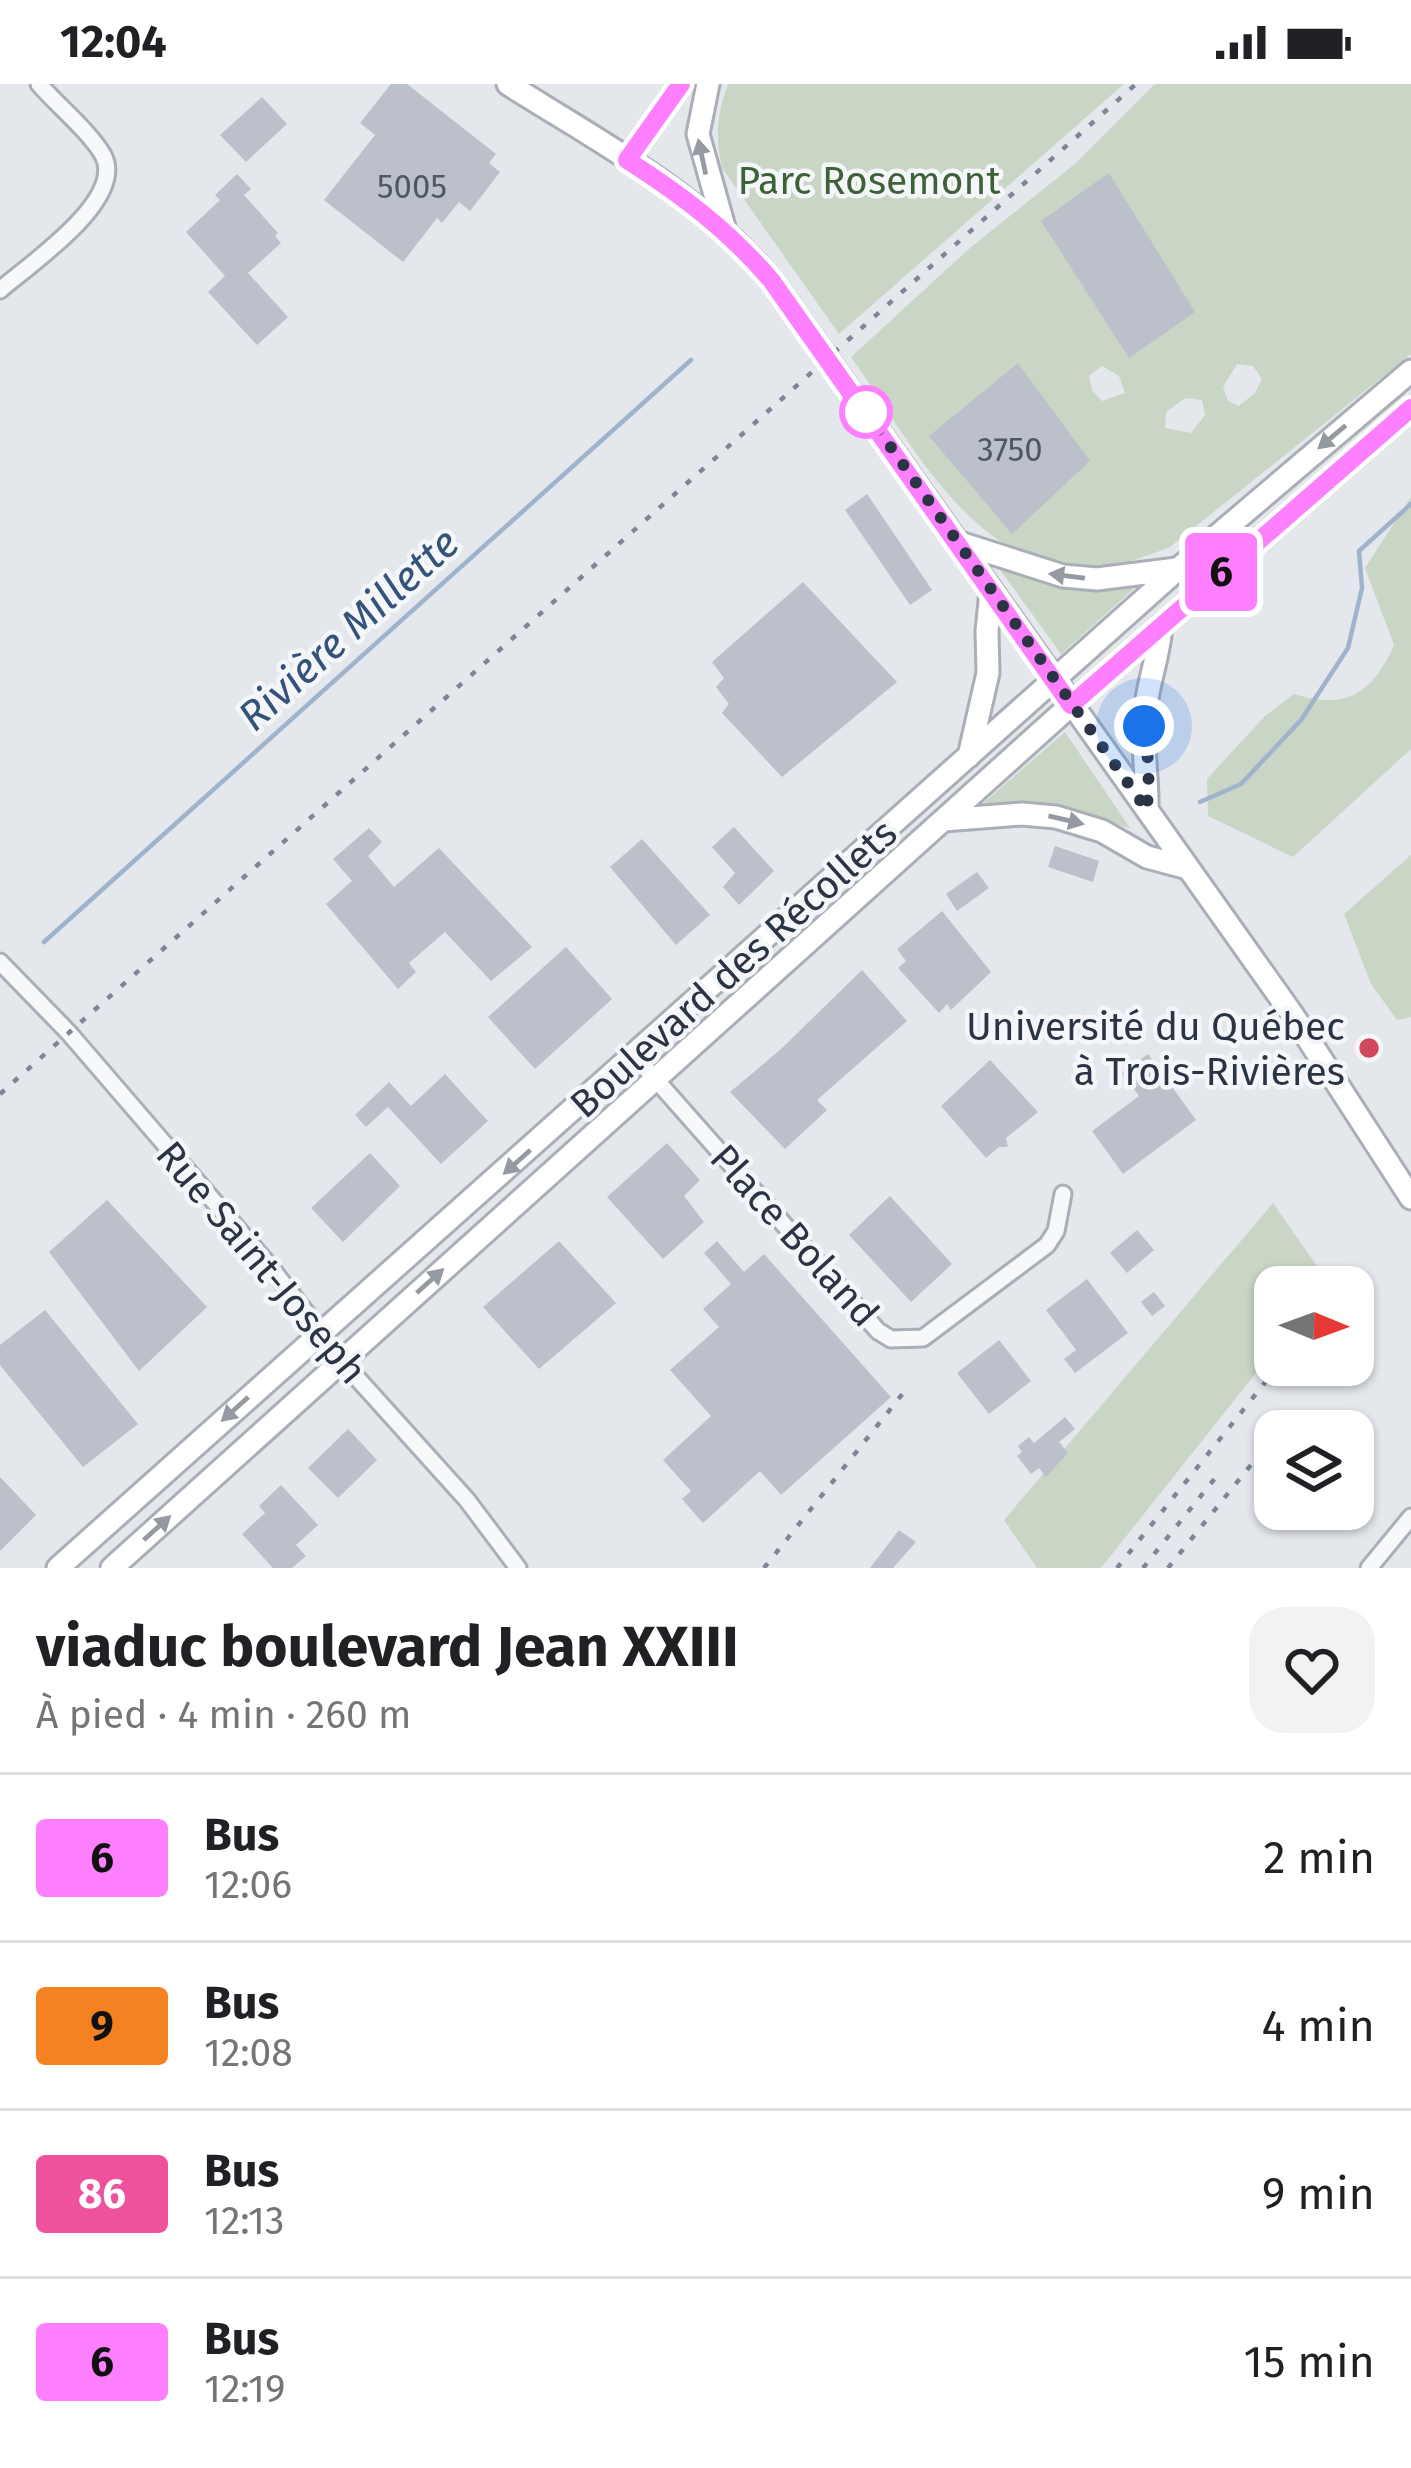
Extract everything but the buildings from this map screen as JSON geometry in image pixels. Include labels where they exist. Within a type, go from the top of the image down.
[{"type":"main road","points":[[508,84],[685,196],[724,228],[792,307],[1292,1014],[1411,1198]]},
{"type":"main road","points":[[627,160],[681,84]]},
{"type":"main road","points":[[708,84],[698,134],[724,228]]},
{"type":"main road","name":"Boulevard des Récollets","points":[[58,1568],[1178,569],[1411,371]]},
{"type":"main road","name":"Boulevard des Récollets","points":[[112,1568],[1071,705],[1411,408]]},
{"type":"main road","points":[[956,542],[1063,576],[1097,579],[1178,569]]},
{"type":"main road","points":[[968,757],[988,673],[991,591]]},
{"type":"main road","points":[[1147,810],[1144,726],[1161,626]]},
{"type":"main road","points":[[944,820],[1056,817],[1102,831],[1147,857],[1188,868]]},
{"type":"street","points":[[0,290],[95,206],[108,182],[104,157],[39,84]]},
{"type":"street","name":"Rue Saint-Joseph","points":[[0,962],[69,1033],[467,1500],[518,1568]]},
{"type":"street","name":"Place Boland","points":[[635,1056],[878,1331],[891,1339],[923,1338],[1047,1245],[1056,1231],[1063,1194]]},
{"type":"street","points":[[1370,1568],[1411,1517]]},
{"type":"green space","name":"Parc Rosemont","points":[[728,84],[1124,84],[839,334],[722,168],[718,126]]},
{"type":"green space","points":[[1155,84],[1411,84],[1411,354],[1170,547],[1121,564],[1090,568],[1049,564],[1012,549],[979,525],[922,461],[851,357],[971,247],[1076,163]],"holes":[[[1237,364],[1253,366],[1262,379],[1255,393],[1239,406],[1228,401],[1223,387]],[[1102,366],[1119,376],[1125,393],[1102,401],[1092,390],[1089,376]],[[1185,398],[1202,400],[1205,415],[1191,433],[1165,428],[1166,412]]]},
{"type":"green space","points":[[1411,497],[1411,749],[1293,857],[1208,816],[1207,779],[1265,716],[1294,694],[1343,698],[1356,694],[1377,676],[1394,645],[1365,568]]},
{"type":"green space","points":[[996,564],[1066,585],[1139,584],[1061,654]]},
{"type":"green space","points":[[1065,732],[1130,828],[1053,806],[979,807]]},
{"type":"green space","points":[[1411,855],[1411,1017],[1397,1020],[1371,984],[1344,914]]},
{"type":"green space","points":[[1273,1203],[1317,1266],[1254,1266],[1254,1375],[1101,1568],[1037,1568],[1004,1520]]},
{"type":"waterway","name":"Rivière Millette","points":[[44,942],[691,360]]},
{"type":"waterway","name":"Rivière Millette","points":[[1200,802],[1241,784],[1301,720],[1348,648],[1362,588],[1359,551],[1411,504]]},
{"type":"railway","points":[[0,1094],[1136,84]]},
{"type":"railway","points":[[1117,1568],[1262,1386]]},
{"type":"railway","points":[[764,1568],[904,1392]]},
{"type":"railway","points":[[1168,1568],[1254,1461]]},
{"type":"railway","points":[[1143,1568],[1216,1477]]},
{"type":"bus line","name":"6","points":[[681,84],[627,160],[685,196],[724,228],[771,280],[1071,705],[1411,408]]},
{"type":"place","name":"Université du Québec à Trois-Rivières","points":[[1369,1048]]},
{"type":"route","points":[[866,412],[1147,810],[1144,726]]}]
